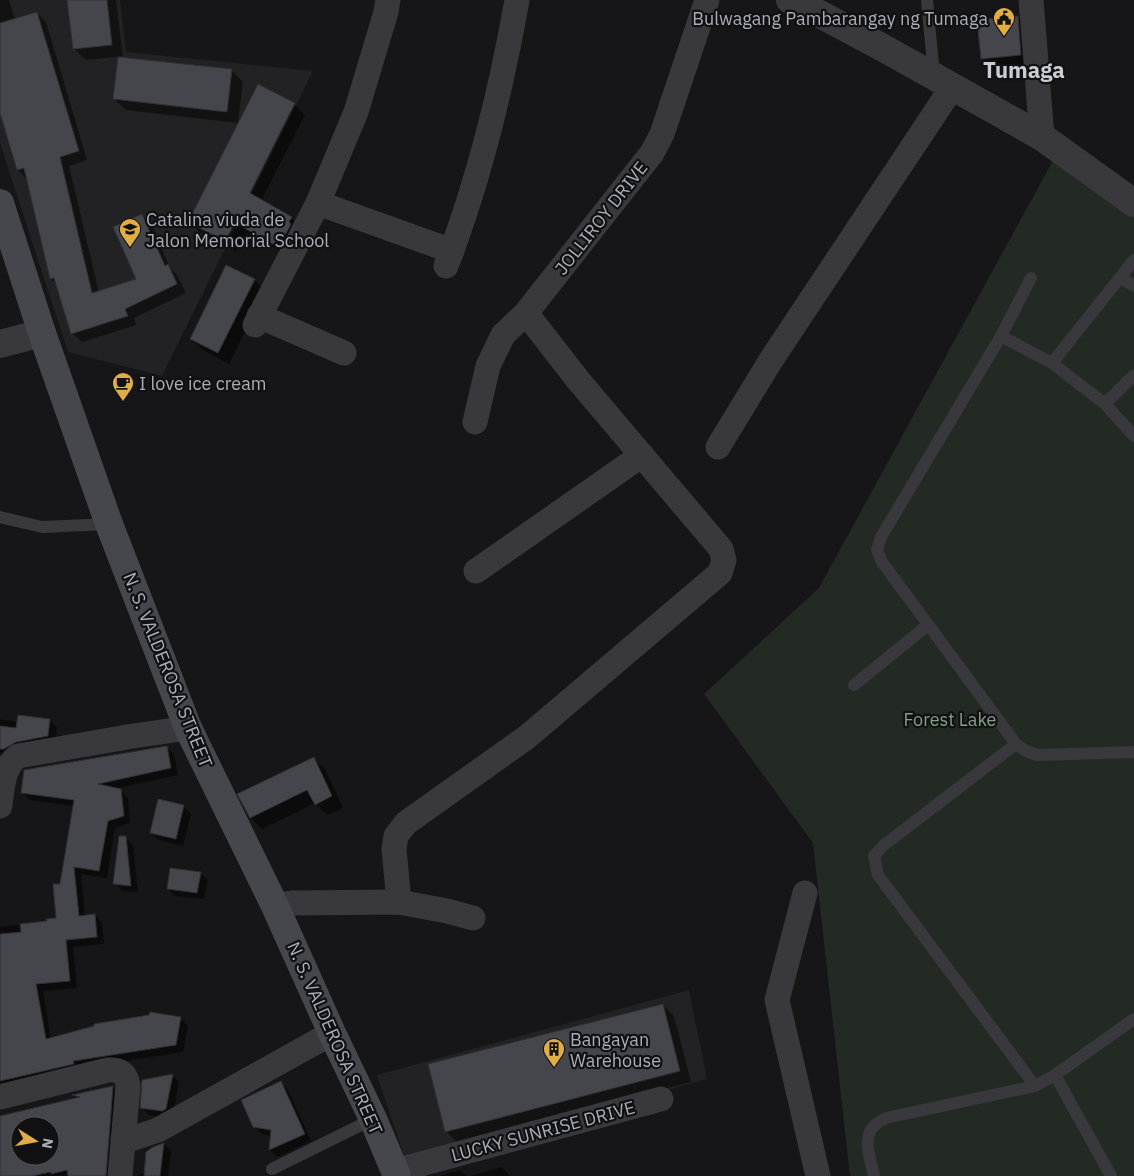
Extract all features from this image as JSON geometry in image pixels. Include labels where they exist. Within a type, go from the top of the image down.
[{"type":"main road","name":"N. S. VALDEROSA STREET","points":[[0,203],[42,333],[110,524],[188,728],[275,906],[396,1173]]},
{"type":"street","points":[[344,353],[257,321],[318,203],[356,112],[388,0]]},
{"type":"street","points":[[318,203],[449,258],[469,201],[490,130],[517,0]]},
{"type":"street","name":"JOLLIROY DRIVE","points":[[475,422],[488,366],[503,335],[526,313],[652,153],[662,134],[707,0]]},
{"type":"street","points":[[790,0],[814,11],[943,81],[1042,137],[1134,203]]},
{"type":"street","points":[[1032,0],[1042,137]]},
{"type":"street","points":[[718,447],[943,81]]},
{"type":"street","points":[[399,902],[394,849],[396,836],[406,823],[527,737],[720,573],[724,560],[721,549],[578,380],[526,313]]},
{"type":"street","points":[[0,344],[42,333]]},
{"type":"street","points":[[476,571],[642,455]]},
{"type":"street","points":[[0,806],[9,764],[18,756],[188,728]]},
{"type":"street","points":[[805,893],[777,1000],[818,1176]]},
{"type":"street","points":[[275,906],[292,903],[399,902],[473,918]]},
{"type":"street","points":[[123,1139],[134,1138],[158,1130],[332,1033]]},
{"type":"street","points":[[0,1097],[116,1069],[122,1072],[126,1077],[128,1086],[123,1139],[112,1174]]},
{"type":"street","name":"LUCKY SUNRISE DRIVE","points":[[396,1173],[662,1098]]},
{"type":"lane","points":[[927,0],[943,81]]},
{"type":"lane","points":[[1052,363],[1134,260]]},
{"type":"lane","points":[[1030,278],[1001,336],[881,537],[877,550],[882,562],[1016,744],[1037,756],[1134,752]]},
{"type":"lane","points":[[1121,278],[1134,286]]},
{"type":"lane","points":[[1001,336],[1052,363],[1105,404],[1134,436]]},
{"type":"lane","points":[[1105,404],[1134,375]]},
{"type":"lane","points":[[0,517],[42,527],[110,524]]},
{"type":"lane","points":[[854,684],[928,625]]},
{"type":"lane","points":[[1016,744],[884,845],[874,856],[878,875],[1035,1086]]},
{"type":"lane","points":[[874,1176],[867,1144],[869,1134],[874,1125],[886,1118],[1035,1086],[1055,1075],[1134,1019]]},
{"type":"lane","points":[[1055,1075],[1111,1176]]},
{"type":"lane","points":[[272,1169],[373,1119]]},
{"type":"shaded area","name":"Catalina viuda de Jalon Memorial School","points":[[0,0],[120,0],[126,52],[313,71],[162,376],[68,352],[0,143]]},
{"type":"shaded area","points":[[689,990],[707,1079],[406,1162],[377,1075]]},
{"type":"green space","name":"Forest Lake","points":[[1056,155],[1134,215],[1134,1176],[850,1176],[813,843],[704,694],[819,588]]},
{"type":"building","points":[[67,0],[107,0],[112,45],[73,49]]},
{"type":"building","points":[[37,12],[79,151],[60,157],[92,293],[136,279],[113,227],[142,214],[165,266],[168,264],[177,284],[125,309],[128,316],[71,334],[54,278],[50,279],[24,168],[17,170],[0,113],[0,23]]},
{"type":"building","name":"Bulwagang Pambarangay ng Tumaga","points":[[1018,16],[1021,55],[981,59],[977,20]]},
{"type":"building","points":[[118,57],[232,69],[227,112],[113,99]]},
{"type":"building","points":[[258,84],[295,103],[250,193],[292,217],[289,222],[291,224],[281,243],[278,242],[276,246],[235,223],[225,241],[188,222]]},
{"type":"building","points":[[226,265],[255,279],[218,353],[190,339]]},
{"type":"building","points":[[18,715],[50,719],[48,736],[16,742],[4,749],[0,749],[0,726],[16,728]]},
{"type":"building","points":[[167,746],[171,768],[98,784],[121,789],[124,816],[108,821],[99,871],[74,867],[79,916],[95,914],[97,937],[66,940],[70,981],[36,984],[46,1039],[94,1026],[94,1024],[149,1015],[150,1012],[181,1017],[176,1045],[73,1061],[74,1064],[0,1081],[0,934],[21,932],[20,924],[56,918],[53,884],[60,884],[74,800],[21,793],[24,770]]},
{"type":"building","points":[[314,757],[332,796],[315,805],[307,790],[250,818],[237,794]]},
{"type":"building","points":[[158,799],[184,805],[176,839],[150,833]]},
{"type":"building","points":[[119,836],[126,836],[131,886],[113,884]]},
{"type":"building","points":[[170,868],[201,872],[197,893],[167,889]]},
{"type":"building","name":"Bangayan Warehouse","points":[[663,1004],[680,1071],[445,1132],[428,1064]]},
{"type":"building","points":[[173,1074],[166,1109],[162,1111],[140,1108],[142,1080]]},
{"type":"building","points":[[281,1081],[305,1134],[269,1150],[271,1130],[253,1127],[241,1100]]},
{"type":"building","points":[[113,1086],[106,1176],[68,1176],[67,1170],[32,1176],[0,1176],[0,1116],[80,1097],[72,1095]]},
{"type":"building","points":[[164,1143],[160,1176],[144,1176],[146,1152]]},
{"type":"place","name":"Bulwagang Pambarangay ng Tumaga","points":[[1004,37]]},
{"type":"place","name":"Catalina viuda de Jalon Memorial School","points":[[130,248]]},
{"type":"place","name":"I love ice cream","points":[[123,402]]},
{"type":"place","name":"Bangayan Warehouse","points":[[554,1068]]},
{"type":"district","name":"Tumaga","points":[[1024,69]]}]
